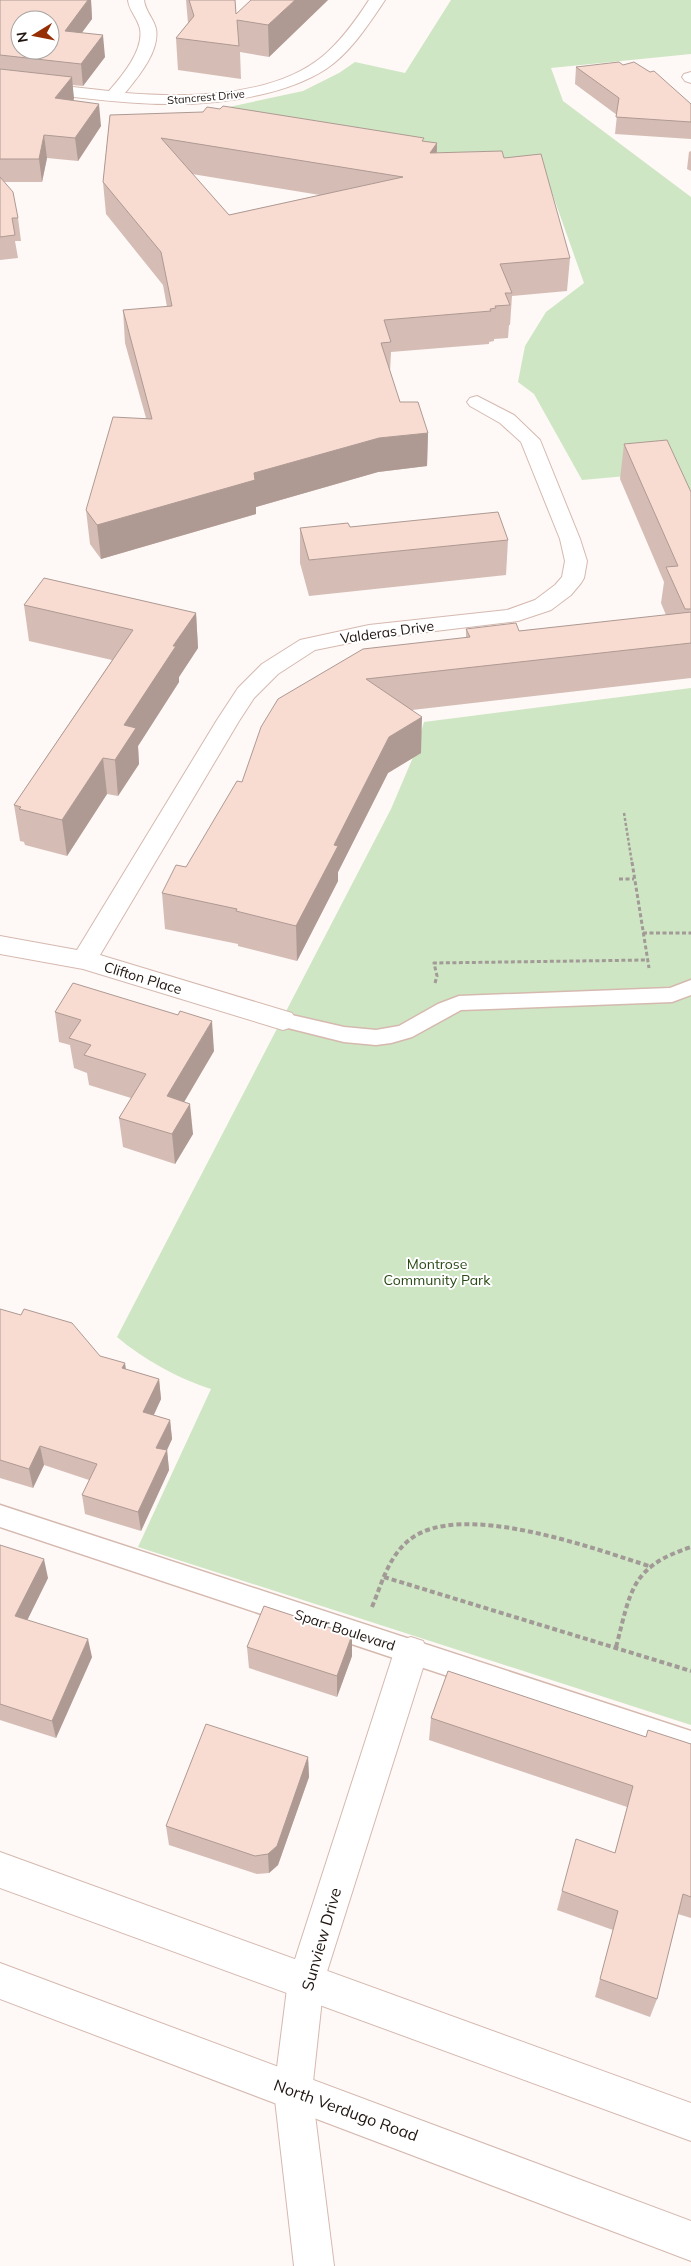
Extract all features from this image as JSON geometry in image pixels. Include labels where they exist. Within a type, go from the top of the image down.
[{"type":"street","points":[[112,98],[146,49],[148,30],[136,5],[136,0]]},
{"type":"street","name":"Stancrest Drive","points":[[0,84],[112,98],[157,101],[207,100],[251,93],[289,82],[320,66],[342,46],[377,0]]},
{"type":"street","name":"Valderas Drive","points":[[84,960],[228,720],[246,693],[270,669],[308,645],[338,638],[369,632],[510,616],[543,606],[563,590],[573,578],[576,561],[570,539],[530,440],[507,419],[477,402]]},
{"type":"street","name":"Clifton Place","points":[[0,945],[84,960],[283,1020]]},
{"type":"street","name":"Sunview Drive","points":[[314,2266],[293,2091],[306,1982],[411,1652]]},
{"type":"street","points":[[0,1870],[691,2122]]},
{"type":"street","name":"North Verdugo Road","points":[[0,1981],[691,2241]]},
{"type":"lane","points":[[283,1020],[337,1033],[374,1038],[405,1032],[446,1008],[459,1003],[672,995],[691,987]]},
{"type":"lane","name":"Sparr Boulevard","points":[[0,1516],[691,1744]]},
{"type":"path","points":[[624,813],[654,996]]},
{"type":"path","points":[[619,879],[634,879]]},
{"type":"path","points":[[643,933],[691,933]]},
{"type":"path","points":[[434,962],[647,960]]},
{"type":"path","points":[[361,1635],[393,1557],[409,1542],[428,1530],[464,1523],[487,1523],[517,1528],[652,1567]]},
{"type":"path","points":[[616,1647],[638,1577],[679,1550],[691,1547]]},
{"type":"path","points":[[384,1577],[691,1671]]},
{"type":"green space","points":[[451,0],[691,0],[691,54],[551,68],[563,101],[691,197],[691,518],[671,472],[582,480],[534,394],[518,382],[525,346],[546,312],[584,283],[550,187],[201,113],[303,91],[339,73],[355,62],[405,73]]},
{"type":"green space","name":"Montrose Community Park","points":[[691,688],[691,1725],[138,1547],[211,1389],[186,1380],[162,1368],[117,1337],[391,809],[414,755],[424,722]]},
{"type":"building","points":[[0,0],[88,0],[65,31],[103,35],[81,64],[45,60],[60,60],[60,10],[10,10],[10,56],[0,55]]},
{"type":"building","points":[[189,0],[235,0],[236,14],[251,0],[295,0],[268,25],[237,20],[239,46],[176,38],[194,16]]},
{"type":"building","points":[[619,62],[623,65],[634,62],[650,72],[654,71],[691,104],[691,122],[616,117],[619,98],[576,67]]},
{"type":"building","points":[[0,69],[72,77],[55,98],[99,104],[75,138],[44,135],[39,159],[0,159]]},
{"type":"building","points":[[223,106],[424,138],[422,141],[437,143],[430,153],[502,151],[504,158],[541,154],[570,258],[500,264],[512,293],[505,293],[510,305],[495,306],[496,308],[490,309],[491,311],[384,320],[391,342],[381,343],[400,402],[418,402],[428,433],[379,438],[254,473],[255,480],[97,525],[86,510],[113,417],[152,419],[123,310],[172,306],[161,252],[103,182],[110,115],[203,112],[207,107],[220,109]],"holes":[[[161,138],[403,177],[229,215]]]},
{"type":"building","points":[[0,177],[13,192],[18,218],[12,218],[15,235],[0,237]]},
{"type":"building","points":[[667,440],[691,492],[691,609],[685,609],[666,567],[678,566],[624,444]]},
{"type":"building","points":[[498,512],[508,540],[309,560],[300,528],[348,523],[350,527]]},
{"type":"building","points":[[44,578],[196,613],[173,646],[176,646],[124,725],[136,728],[115,760],[103,758],[62,820],[19,809],[21,807],[14,805],[133,630],[24,605]]},
{"type":"building","points":[[691,612],[691,643],[366,679],[422,717],[389,737],[334,845],[338,846],[296,926],[236,911],[237,909],[162,893],[176,865],[186,867],[237,781],[242,782],[261,727],[278,699],[363,649],[470,637],[466,629],[516,623],[519,631]]},
{"type":"building","points":[[73,983],[178,1015],[180,1011],[212,1021],[167,1096],[190,1104],[172,1134],[119,1118],[146,1074],[84,1055],[91,1045],[69,1038],[81,1020],[55,1012]]},
{"type":"building","points":[[0,1309],[21,1315],[24,1309],[72,1323],[100,1356],[125,1363],[122,1368],[159,1379],[143,1412],[170,1420],[156,1448],[167,1450],[138,1512],[82,1495],[97,1464],[40,1446],[29,1469],[0,1460]]},
{"type":"building","points":[[0,1545],[44,1559],[15,1616],[88,1639],[52,1721],[0,1704]]},
{"type":"building","points":[[264,1606],[352,1635],[337,1676],[247,1647]]},
{"type":"building","points":[[448,1671],[646,1737],[648,1730],[691,1744],[691,1897],[683,1894],[657,1999],[600,1979],[618,1911],[562,1891],[576,1839],[615,1853],[633,1786],[431,1718]]},
{"type":"building","points":[[206,1724],[308,1757],[277,1846],[268,1854],[255,1856],[166,1826]]}]
